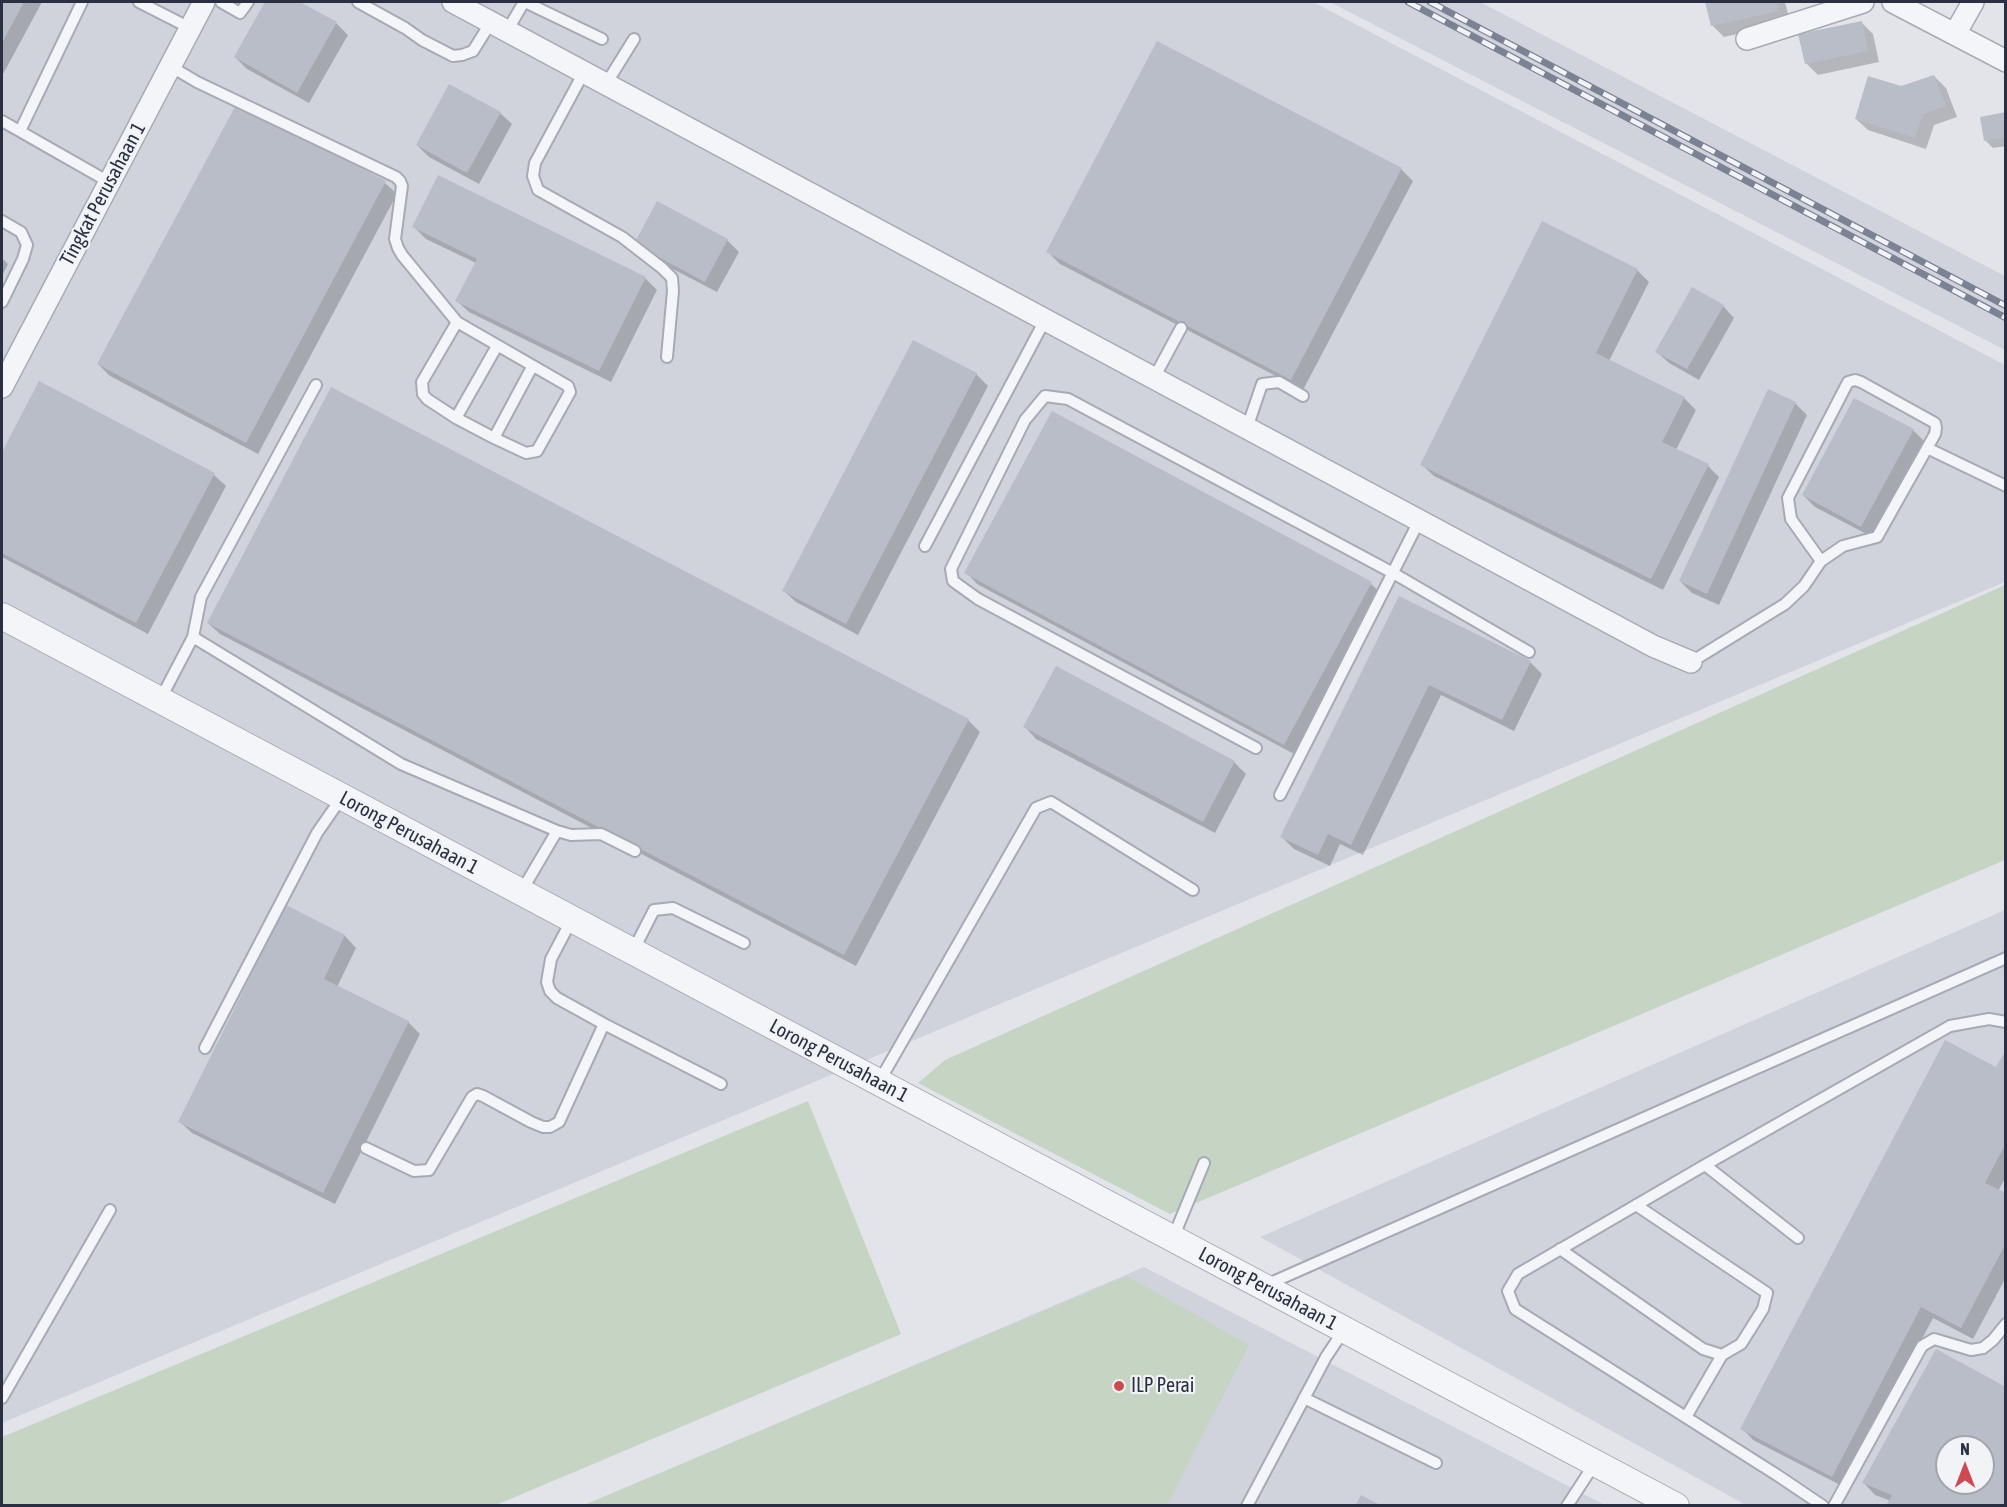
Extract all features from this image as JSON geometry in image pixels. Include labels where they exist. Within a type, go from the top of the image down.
[{"type":"street","name":"Tingkat Perusahaan 1","points":[[2,387],[204,2]]},
{"type":"street","points":[[453,2],[1653,646],[1691,662]]},
{"type":"street","points":[[1747,39],[1863,2]]},
{"type":"street","points":[[1893,2],[2006,61]]},
{"type":"street","points":[[1955,34],[1973,2]]},
{"type":"street","name":"Lorong Perusahaan 1","points":[[2,616],[1676,1506]]},
{"type":"lane","points":[[20,131],[82,2]]},
{"type":"lane","points":[[139,2],[161,6],[190,28]]},
{"type":"lane","points":[[221,2],[240,13],[248,2]]},
{"type":"lane","points":[[358,2],[453,56],[473,51],[525,2],[602,39]]},
{"type":"lane","points":[[606,84],[634,39]]},
{"type":"lane","points":[[170,66],[197,82],[396,177],[402,186],[395,239],[398,248],[457,322],[568,386],[570,393],[537,451],[526,453],[494,438],[456,418],[427,399],[422,389],[422,382],[457,322]]},
{"type":"lane","points":[[584,72],[535,163],[533,176],[538,190],[622,237],[672,278],[673,291],[667,357]]},
{"type":"lane","points":[[2,122],[109,182]]},
{"type":"lane","points":[[2,221],[21,232],[27,245],[23,259],[2,302]]},
{"type":"lane","points":[[925,546],[1045,320]]},
{"type":"lane","points":[[1154,378],[1181,328]]},
{"type":"lane","points":[[456,418],[497,346]]},
{"type":"lane","points":[[494,438],[532,366]]},
{"type":"lane","points":[[1691,662],[1785,604],[1804,586],[1821,561],[1843,546],[1877,537],[1935,434],[1935,423],[1855,380],[1848,382],[1788,498],[1791,519],[1821,561]]},
{"type":"lane","points":[[1247,428],[1262,384],[1280,382],[1303,396]]},
{"type":"lane","points":[[160,700],[194,637],[201,597],[316,385]]},
{"type":"lane","points":[[1256,748],[978,599],[953,581],[951,569],[1025,420],[1045,396],[1068,399],[1393,573],[1529,652]]},
{"type":"lane","points":[[1927,448],[2006,486]]},
{"type":"lane","points":[[1280,795],[1419,521]]},
{"type":"lane","points":[[194,637],[400,764],[557,831],[571,835],[601,834],[634,851]]},
{"type":"lane","points":[[205,1048],[317,833],[342,797]]},
{"type":"lane","points":[[879,1083],[1036,808],[1051,802],[1193,890]]},
{"type":"lane","points":[[521,892],[557,831]]},
{"type":"lane","points":[[633,952],[654,910],[674,908],[744,943]]},
{"type":"lane","points":[[572,919],[551,959],[547,982],[550,991],[557,998],[604,1024],[721,1084]]},
{"type":"lane","points":[[1263,1286],[2006,958]]},
{"type":"lane","points":[[1823,1506],[1515,1308],[1508,1291],[1518,1274],[1950,1026],[1989,1019],[2006,1022]]},
{"type":"lane","points":[[366,1148],[414,1171],[429,1170],[472,1096],[477,1094],[531,1122],[550,1127],[559,1122],[604,1024]]},
{"type":"lane","points":[[1173,1238],[1204,1163]]},
{"type":"lane","points":[[1705,1165],[1798,1238]]},
{"type":"lane","points":[[1636,1205],[1767,1293],[1763,1308],[1741,1344],[1722,1355],[1686,1417]]},
{"type":"lane","points":[[2,1398],[110,1210]]},
{"type":"lane","points":[[1560,1249],[1703,1349],[1722,1355]]},
{"type":"lane","points":[[1834,1506],[1922,1346],[1934,1339],[1971,1350],[1983,1348],[1994,1340],[2006,1324]]},
{"type":"lane","points":[[1246,1506],[1326,1357],[1345,1330]]},
{"type":"lane","points":[[1304,1398],[1436,1462]]},
{"type":"lane","points":[[1567,1506],[1595,1463]]},
{"type":"shaded area","points":[[2,2],[1313,2],[2005,365],[2005,582],[2,1423]]},
{"type":"shaded area","points":[[1330,2],[1480,2],[2005,276],[2005,350]]},
{"type":"shaded area","points":[[2005,910],[2005,1505],[1746,1505],[1260,1237]]},
{"type":"shaded area","name":"ILP Perai","points":[[1144,1267],[1605,1505],[584,1506]]},
{"type":"green space","points":[[2005,585],[2005,860],[1170,1214],[918,1083],[945,1060]]},
{"type":"green space","points":[[808,1101],[901,1334],[496,1505],[2,1505],[2,1437]]},
{"type":"green space","name":"ILP Perai","points":[[1127,1276],[1249,1345],[1167,1505],[584,1505]]},
{"type":"building","points":[[2,2],[24,2],[2,43]]},
{"type":"building","points":[[265,2],[300,2],[337,22],[297,93],[234,57]]},
{"type":"building","points":[[1705,2],[1777,2],[1779,11],[1711,26]]},
{"type":"building","points":[[1862,21],[1868,51],[1805,64],[1798,34]]},
{"type":"building","points":[[1157,41],[1402,168],[1291,380],[1046,252]]},
{"type":"building","points":[[1934,75],[1946,106],[1923,114],[1915,138],[1855,119],[1868,76],[1901,86]]},
{"type":"building","points":[[449,84],[501,112],[467,173],[416,145]]},
{"type":"building","points":[[237,103],[386,181],[246,443],[97,364]]},
{"type":"building","points":[[2006,112],[2006,137],[1984,141],[1980,117]]},
{"type":"building","points":[[438,175],[646,277],[599,371],[455,301],[477,259],[412,227]]},
{"type":"building","points":[[657,201],[728,239],[705,282],[634,244]]},
{"type":"building","points":[[1542,221],[1638,269],[1596,353],[1685,397],[1662,442],[1709,464],[1651,579],[1420,465]]},
{"type":"building","points":[[1692,287],[1724,305],[1687,369],[1655,352]]},
{"type":"building","points":[[913,340],[977,373],[846,624],[782,591]]},
{"type":"building","points":[[39,381],[215,473],[136,623],[2,553],[2,452]]},
{"type":"building","points":[[331,387],[969,719],[844,955],[207,623]]},
{"type":"building","points":[[1768,389],[1796,402],[1707,594],[1679,581]]},
{"type":"building","points":[[1854,398],[1914,429],[1861,527],[1802,495]]},
{"type":"building","points":[[1052,411],[1372,582],[1284,745],[964,573]]},
{"type":"building","points":[[1399,596],[1531,661],[1502,720],[1429,685],[1351,845],[1328,834],[1318,855],[1280,837]]},
{"type":"building","points":[[1056,666],[1235,761],[1203,822],[1023,727]]},
{"type":"building","points":[[286,905],[345,935],[324,979],[409,1021],[323,1193],[178,1122]]},
{"type":"building","points":[[1945,1040],[1996,1067],[2006,1050],[2006,1143],[1985,1183],[2006,1193],[2006,1243],[1961,1328],[1921,1307],[1832,1477],[1740,1429]]},
{"type":"building","points":[[1936,1349],[2006,1387],[2006,1506],[1886,1506],[1892,1495],[1862,1483]]},
{"type":"building","points":[[1361,1495],[1382,1506],[1355,1506]]},
{"type":"railway","points":[[1408,2],[2006,318]]},
{"type":"railway","points":[[1430,2],[2006,306]]},
{"type":"place","name":"ILP Perai","points":[[1119,1386]]}]
